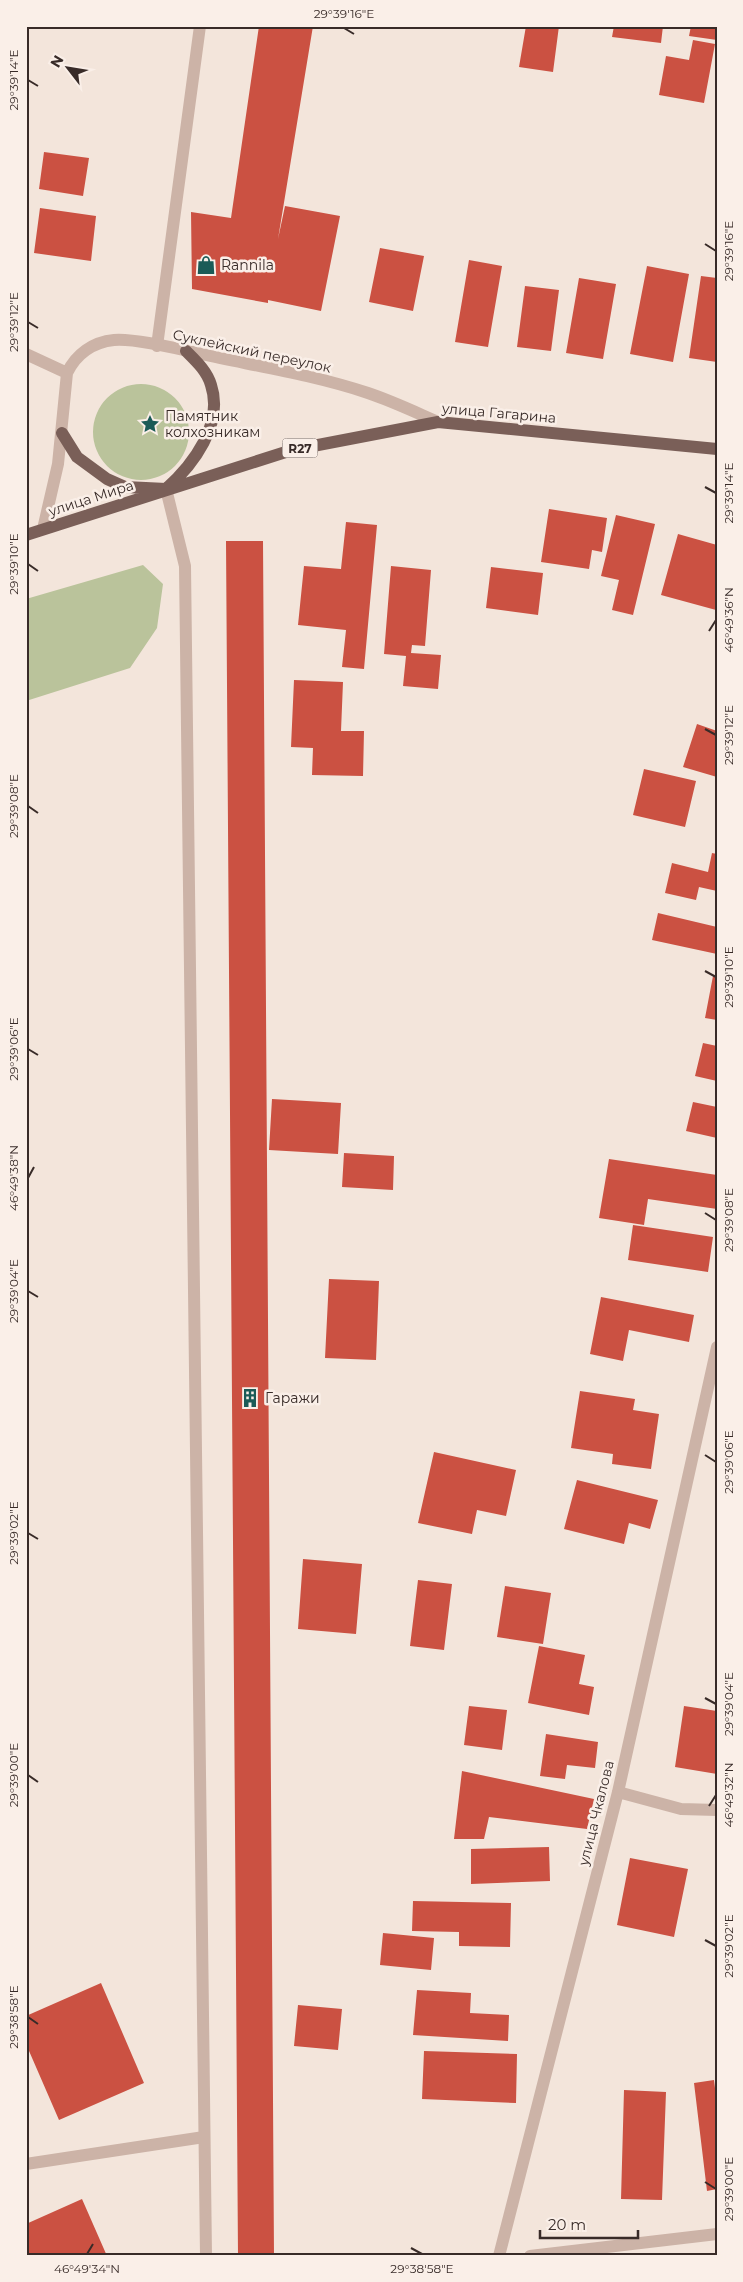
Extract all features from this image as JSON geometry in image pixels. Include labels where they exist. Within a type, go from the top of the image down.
[{"type":"main road","points":[[62,433],[77,457],[107,479],[125,486],[166,489],[182,474],[195,456],[215,412],[210,383],[200,365],[186,351]]},
{"type":"main road","name":"улица Гагарина","points":[[166,489],[292,450],[438,422],[717,449]]},
{"type":"main road","name":"улица Мира","points":[[26,535],[166,489]]},
{"type":"street","points":[[157,346],[200,26]]},
{"type":"street","name":"Суклейский переулок","points":[[67,373],[72,362],[79,354],[102,342],[116,340],[186,351],[305,376],[368,393],[438,422]]},
{"type":"street","points":[[26,354],[67,373],[58,464],[43,529]]},
{"type":"street","points":[[166,489],[185,566],[206,2256]]},
{"type":"street","name":"улица Чкалова","points":[[499,2256],[618,1792],[713,1375],[717,1347]]},
{"type":"street","points":[[618,1792],[681,1809],[717,1810]]},
{"type":"street","points":[[26,2164],[204,2137]]},
{"type":"street","points":[[530,2256],[717,2234]]},
{"type":"green space","points":[[141,384],[159,388],[175,398],[185,414],[189,432],[185,450],[175,466],[159,476],[141,480],[123,476],[107,466],[97,450],[93,432],[97,414],[107,398],[123,388]]},
{"type":"green space","points":[[143,565],[163,584],[157,628],[130,668],[26,701],[26,599]]},
{"type":"building","points":[[259,26],[313,26],[278,239],[285,206],[340,216],[321,311],[268,300],[268,303],[192,289],[191,212],[231,218]]},
{"type":"building","points":[[526,26],[559,26],[553,72],[519,67]]},
{"type":"building","points":[[614,26],[663,26],[661,43],[612,37]]},
{"type":"building","points":[[691,26],[717,26],[717,40],[689,36]]},
{"type":"building","points":[[693,40],[715,44],[704,103],[659,95],[666,56],[689,60]]},
{"type":"building","points":[[44,152],[89,158],[83,196],[39,189]]},
{"type":"building","points":[[40,208],[96,216],[91,261],[34,253]]},
{"type":"building","points":[[380,248],[424,256],[413,311],[369,302]]},
{"type":"building","points":[[469,260],[502,266],[488,347],[455,342]]},
{"type":"building","points":[[647,266],[689,274],[673,362],[630,354]]},
{"type":"building","points":[[701,276],[717,278],[717,362],[689,358]]},
{"type":"building","points":[[579,278],[616,284],[603,359],[566,353]]},
{"type":"building","points":[[525,286],[559,290],[551,351],[517,347]]},
{"type":"building","points":[[549,509],[607,518],[602,552],[592,550],[589,569],[541,562]]},
{"type":"building","points":[[616,515],[655,524],[633,615],[612,610],[619,580],[601,576]]},
{"type":"building","points":[[346,522],[377,525],[364,669],[342,667],[346,630],[298,625],[304,566],[341,569]]},
{"type":"building","points":[[678,534],[717,545],[716,610],[661,595]]},
{"type":"building","name":"Гаражи","points":[[226,541],[263,541],[274,2256],[238,2256]]},
{"type":"building","points":[[391,566],[431,570],[425,646],[412,645],[411,653],[441,655],[438,689],[403,686],[406,656],[384,654]]},
{"type":"building","points":[[491,567],[543,573],[538,615],[486,608]]},
{"type":"building","points":[[294,680],[343,682],[341,731],[364,731],[363,776],[312,775],[313,748],[291,747]]},
{"type":"building","points":[[697,724],[717,731],[717,777],[683,767]]},
{"type":"building","points":[[644,769],[696,781],[685,827],[633,815]]},
{"type":"building","points":[[712,853],[717,854],[717,891],[699,887],[696,900],[665,893],[672,863],[708,872]]},
{"type":"building","points":[[658,913],[717,927],[717,954],[652,940]]},
{"type":"building","points":[[713,976],[717,977],[717,1020],[705,1018]]},
{"type":"building","points":[[703,1043],[717,1046],[717,1081],[695,1076]]},
{"type":"building","points":[[272,1099],[341,1103],[338,1154],[269,1150]]},
{"type":"building","points":[[693,1102],[717,1107],[717,1138],[686,1131]]},
{"type":"building","points":[[344,1153],[394,1156],[393,1190],[342,1187]]},
{"type":"building","points":[[609,1159],[717,1175],[717,1209],[648,1199],[644,1225],[599,1218]]},
{"type":"building","points":[[633,1225],[713,1237],[708,1272],[628,1260]]},
{"type":"building","points":[[329,1279],[379,1281],[376,1360],[325,1358]]},
{"type":"building","points":[[601,1297],[694,1315],[689,1342],[629,1330],[623,1361],[590,1354]]},
{"type":"building","points":[[580,1391],[635,1399],[633,1410],[659,1414],[651,1469],[612,1464],[613,1454],[571,1448]]},
{"type":"building","points":[[434,1452],[516,1470],[506,1516],[477,1510],[472,1534],[418,1523]]},
{"type":"building","points":[[577,1480],[658,1500],[650,1529],[629,1523],[624,1544],[564,1529]]},
{"type":"building","points":[[303,1559],[362,1564],[356,1634],[298,1629]]},
{"type":"building","points":[[418,1580],[452,1584],[444,1650],[410,1646]]},
{"type":"building","points":[[505,1586],[551,1593],[543,1644],[497,1637]]},
{"type":"building","points":[[539,1646],[585,1655],[579,1684],[594,1687],[589,1715],[528,1703]]},
{"type":"building","points":[[469,1706],[507,1710],[502,1750],[464,1745]]},
{"type":"building","points":[[684,1706],[717,1711],[717,1774],[675,1767]]},
{"type":"building","points":[[546,1734],[598,1742],[595,1768],[567,1765],[565,1779],[540,1776]]},
{"type":"building","points":[[462,1771],[594,1799],[587,1829],[489,1817],[484,1839],[454,1839]]},
{"type":"building","points":[[549,1847],[550,1881],[471,1884],[471,1849]]},
{"type":"building","points":[[630,1858],[688,1869],[674,1937],[617,1925]]},
{"type":"building","points":[[413,1901],[511,1903],[510,1947],[459,1946],[459,1932],[412,1931]]},
{"type":"building","points":[[383,1933],[434,1938],[431,1970],[380,1965]]},
{"type":"building","points":[[101,1983],[144,2083],[59,2120],[26,2044],[26,2016]]},
{"type":"building","points":[[417,1990],[471,1993],[470,2013],[509,2015],[508,2041],[413,2035]]},
{"type":"building","points":[[298,2005],[342,2009],[338,2050],[294,2046]]},
{"type":"building","points":[[424,2051],[517,2054],[516,2103],[422,2099]]},
{"type":"building","points":[[714,2080],[717,2104],[717,2189],[707,2191],[694,2083]]},
{"type":"building","points":[[624,2090],[666,2092],[662,2200],[621,2199]]},
{"type":"building","points":[[82,2199],[107,2256],[26,2256],[26,2224]]},
{"type":"place","name":"Rannila","points":[[206,265]]},
{"type":"place","name":"Памятник колхозникам","points":[[150,424]]},
{"type":"place","name":"Гаражи","points":[[250,1398]]}]
